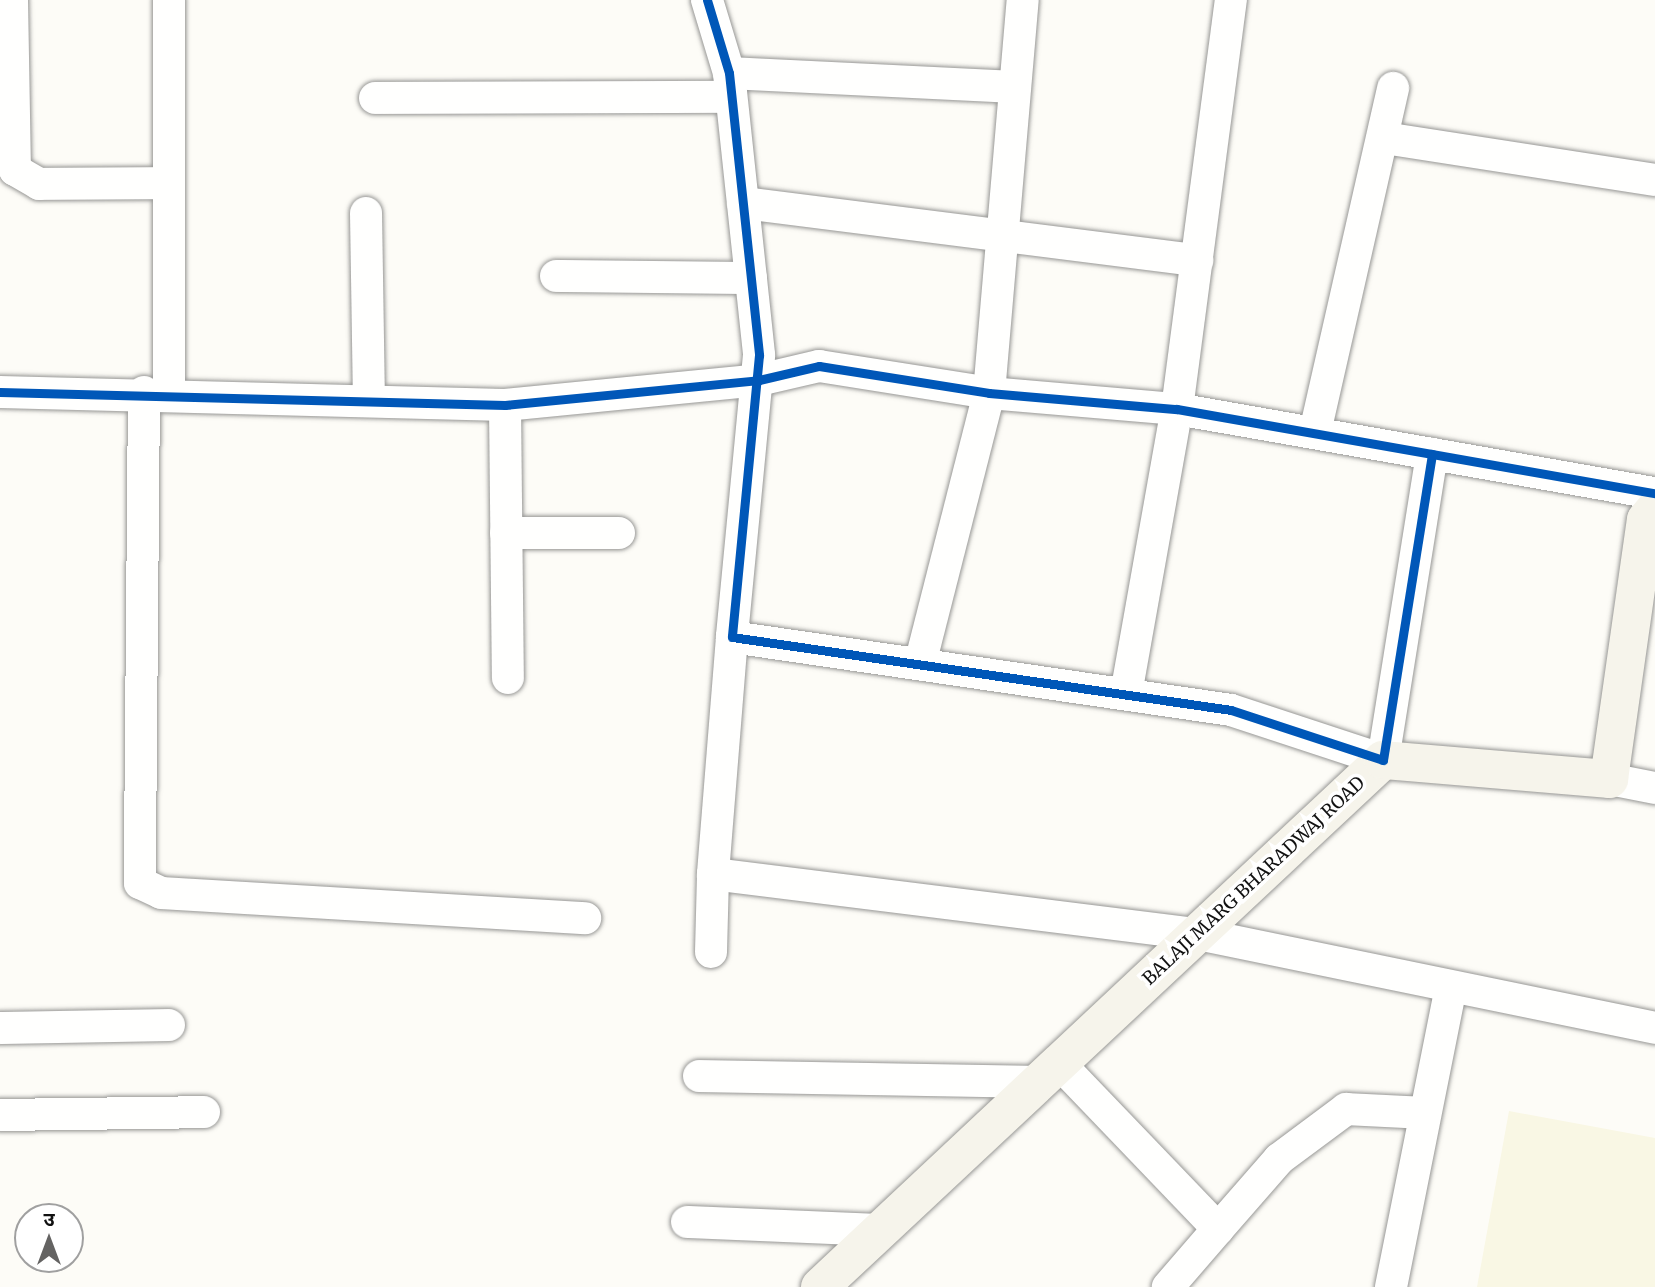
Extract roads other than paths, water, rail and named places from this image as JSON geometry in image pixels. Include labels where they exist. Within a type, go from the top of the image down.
[{"type":"street","points":[[12,0],[15,170],[39,184],[168,183]]},
{"type":"street","points":[[169,0],[168,183],[157,392],[140,883],[161,893],[585,918]]},
{"type":"street","points":[[707,0],[730,85],[759,380],[732,637],[713,874],[711,952]]},
{"type":"street","points":[[920,664],[989,393],[1023,0]]},
{"type":"street","points":[[1126,694],[1177,409],[1231,0]]},
{"type":"street","points":[[375,98],[730,85],[1015,86]]},
{"type":"street","points":[[1315,432],[1384,138],[1393,88]]},
{"type":"street","points":[[1384,138],[1655,180]]},
{"type":"street","points":[[743,202],[1003,233],[1197,260]]},
{"type":"street","points":[[366,213],[369,399]]},
{"type":"street","points":[[556,276],[751,278]]},
{"type":"street","points":[[0,393],[157,392],[505,405],[759,380],[819,366],[989,393],[1177,409],[1432,454],[1653,511],[1609,779]]},
{"type":"street","points":[[505,405],[508,678]]},
{"type":"street","points":[[1383,760],[1432,454]]},
{"type":"street","points":[[506,533],[620,533]]},
{"type":"street","points":[[732,637],[1231,710],[1383,760],[1609,779],[1655,788]]},
{"type":"street","name":"BALAJI MARG BHARADWAJ ROAD","points":[[820,1287],[1383,760]]},
{"type":"street","points":[[713,874],[1198,934],[1655,1028]]},
{"type":"street","points":[[1391,1287],[1451,986]]},
{"type":"street","points":[[0,1028],[169,1025]]},
{"type":"street","points":[[699,1076],[1049,1073],[1218,1229]]},
{"type":"street","points":[[1168,1287],[1279,1159],[1346,1109],[1425,1113]]},
{"type":"street","points":[[0,1115],[204,1112]]},
{"type":"street","points":[[687,1222],[881,1230]]}]
